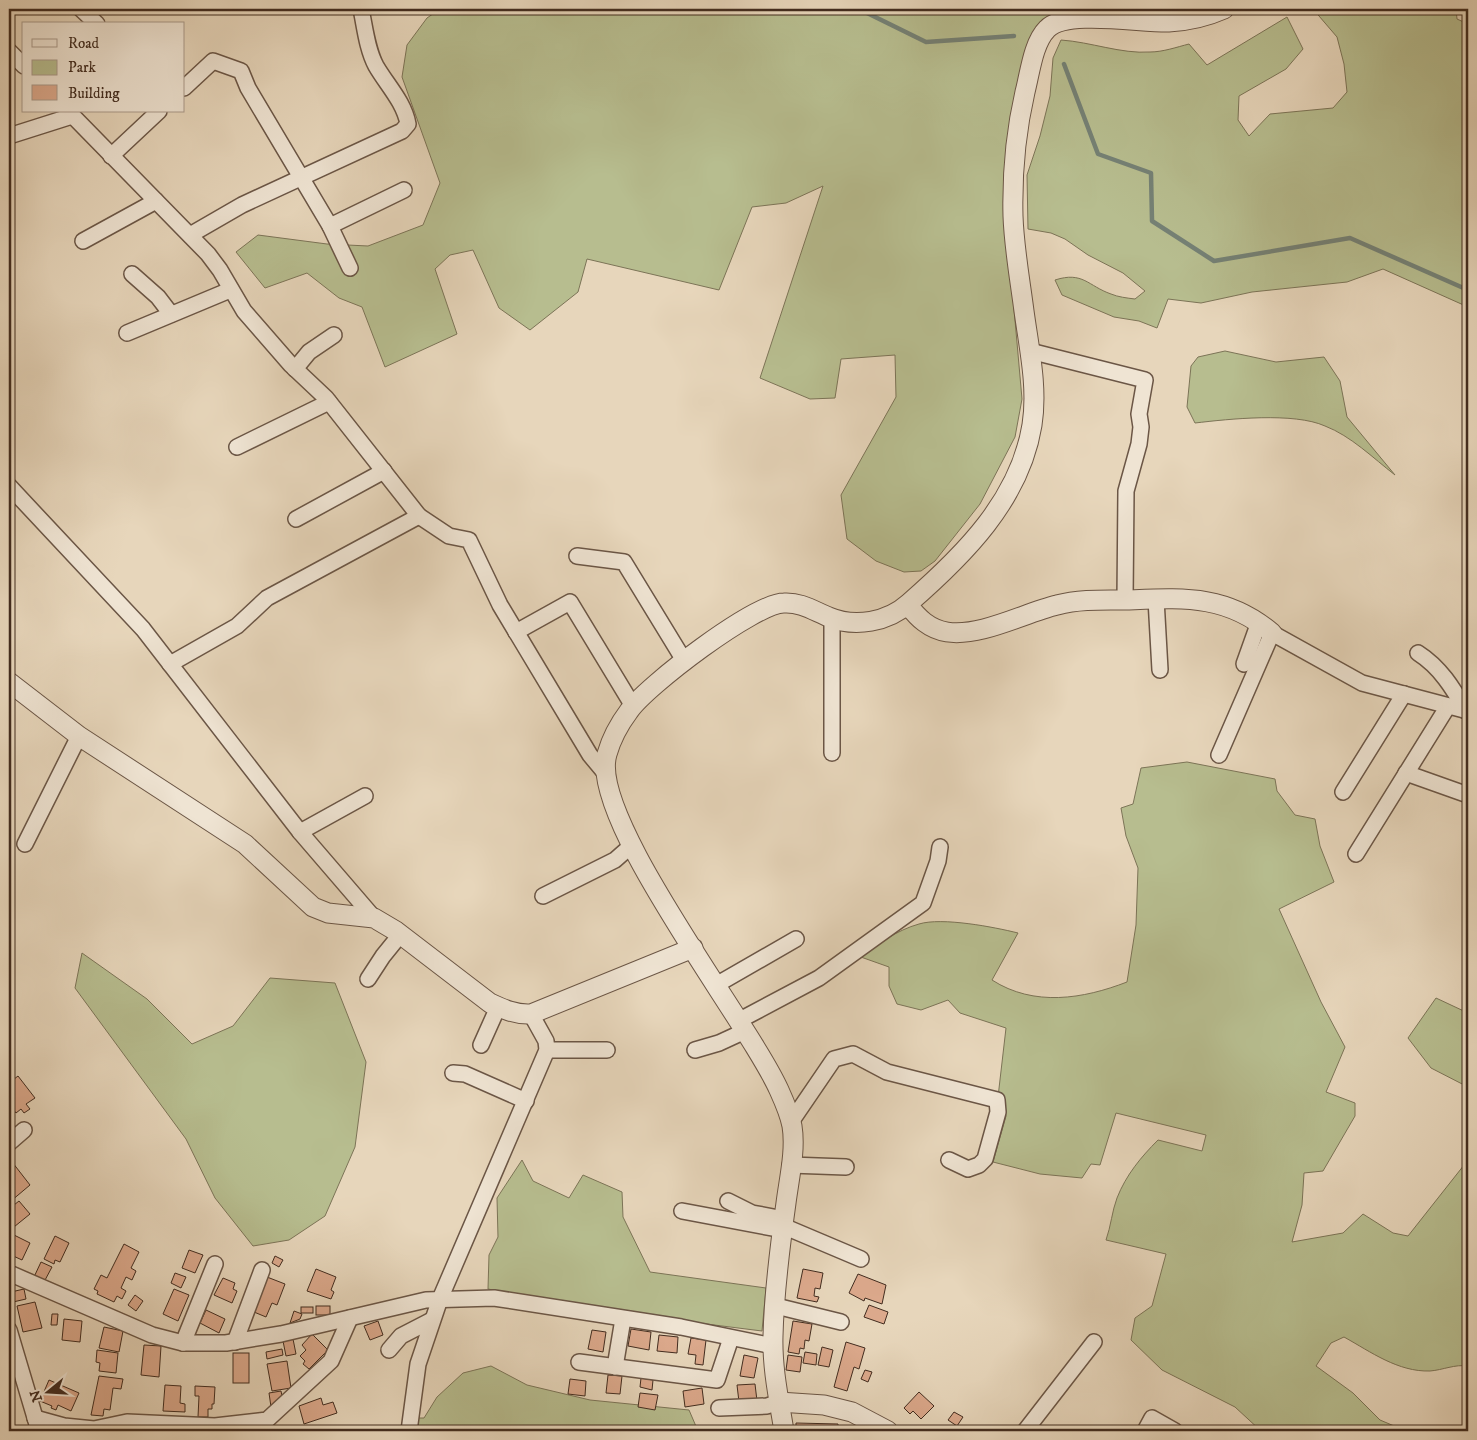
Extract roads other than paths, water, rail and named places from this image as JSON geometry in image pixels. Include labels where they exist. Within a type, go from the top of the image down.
[{"type":"street","points":[[81,9],[94,22]]},
{"type":"street","points":[[190,235],[242,205],[302,179],[402,131],[408,124],[406,113],[375,64],[368,46],[361,9]]},
{"type":"street","points":[[784,1431],[773,1346],[793,1128],[773,1078],[653,886],[632,845],[608,793],[605,773],[606,755],[633,706],[662,678],[760,608],[781,602],[804,605],[842,622],[867,622],[899,611],[908,605],[972,543],[992,519],[1014,479],[1032,426],[1034,397],[1030,351],[1013,218],[1015,174],[1023,101],[1038,44],[1046,29],[1060,21],[1083,18],[1135,22],[1194,20],[1224,9]]},
{"type":"street","points":[[9,51],[22,64]]},
{"type":"street","points":[[185,87],[213,61],[241,71],[248,88],[330,226],[350,268]]},
{"type":"street","points":[[111,156],[158,112]]},
{"type":"street","points":[[9,136],[70,114],[190,235],[220,270],[244,311],[295,369],[329,402],[419,516],[449,536],[468,540],[500,605],[590,755],[605,773]]},
{"type":"street","points":[[330,226],[404,190]]},
{"type":"street","points":[[83,241],[156,201]]},
{"type":"street","points":[[132,274],[158,297],[171,314]]},
{"type":"street","points":[[127,333],[230,290]]},
{"type":"street","points":[[295,369],[308,352],[334,335]]},
{"type":"street","points":[[1030,351],[1145,380],[1139,414],[1141,427],[1139,444],[1126,491],[1125,600]]},
{"type":"street","points":[[237,447],[329,402]]},
{"type":"street","points":[[296,519],[384,471]]},
{"type":"street","points":[[9,486],[143,629],[300,832],[374,918],[400,934],[433,961],[498,1007],[523,1014],[532,1014],[693,948]]},
{"type":"street","points":[[170,664],[237,626],[267,598],[419,516]]},
{"type":"street","points":[[577,556],[624,562],[684,662]]},
{"type":"street","points":[[908,605],[919,619],[933,628],[948,632],[970,632],[1058,605],[1189,598],[1209,601],[1230,607],[1362,683],[1467,711]]},
{"type":"street","points":[[1156,599],[1160,670]]},
{"type":"street","points":[[516,632],[570,602],[633,706]]},
{"type":"street","points":[[832,618],[832,752]]},
{"type":"street","points":[[1244,664],[1266,628]]},
{"type":"street","points":[[1219,755],[1266,628]]},
{"type":"street","points":[[1418,652],[1430,661],[1453,688],[1467,711]]},
{"type":"street","points":[[9,682],[79,736],[245,844],[313,907],[328,913],[374,918]]},
{"type":"street","points":[[1343,792],[1404,694]]},
{"type":"street","points":[[1356,854],[1448,706]]},
{"type":"street","points":[[24,844],[79,736]]},
{"type":"street","points":[[1406,773],[1468,795]]},
{"type":"street","points":[[300,832],[365,796]]},
{"type":"street","points":[[544,896],[615,860],[632,845]]},
{"type":"street","points":[[695,1050],[719,1043],[741,1026],[819,978],[923,903],[938,861],[940,847]]},
{"type":"street","points":[[368,979],[382,956],[400,934]]},
{"type":"street","points":[[716,985],[796,940]]},
{"type":"street","points":[[481,1045],[498,1007]]},
{"type":"street","points":[[409,1431],[418,1364],[432,1320],[548,1050],[546,1041],[532,1014]]},
{"type":"street","points":[[548,1050],[607,1050]]},
{"type":"street","points":[[791,1122],[834,1059],[853,1054],[887,1072],[997,1100],[998,1112],[985,1160],[979,1165],[968,1169],[949,1160]]},
{"type":"street","points":[[453,1073],[465,1074],[526,1101]]},
{"type":"street","points":[[9,1143],[24,1130]]},
{"type":"street","points":[[790,1165],[846,1167]]},
{"type":"street","points":[[728,1201],[860,1259]]},
{"type":"street","points":[[682,1211],[783,1225]]},
{"type":"street","points":[[183,1344],[214,1264]]},
{"type":"street","points":[[235,1342],[262,1270]]},
{"type":"street","points":[[9,1273],[152,1335],[183,1344],[235,1342],[281,1334],[440,1299],[494,1298],[681,1327],[773,1346]]},
{"type":"street","points":[[776,1306],[841,1322]]},
{"type":"street","points":[[9,1330],[37,1425],[94,1429],[127,1422],[215,1426],[267,1420],[331,1361],[350,1318]]},
{"type":"street","points":[[615,1367],[623,1319]]},
{"type":"street","points":[[389,1350],[401,1336],[432,1320]]},
{"type":"street","points":[[579,1362],[717,1380],[732,1338]]},
{"type":"street","points":[[1025,1431],[1094,1342]]},
{"type":"street","points":[[719,1408],[767,1406],[779,1402],[824,1405],[852,1412],[888,1431]]},
{"type":"street","points":[[1145,1431],[1152,1418],[1175,1431]]},
{"type":"waterway","points":[[862,9],[926,42],[1014,36]]},
{"type":"waterway","points":[[1064,64],[1098,154],[1151,173],[1152,221],[1214,261],[1350,238],[1468,290]]}]
